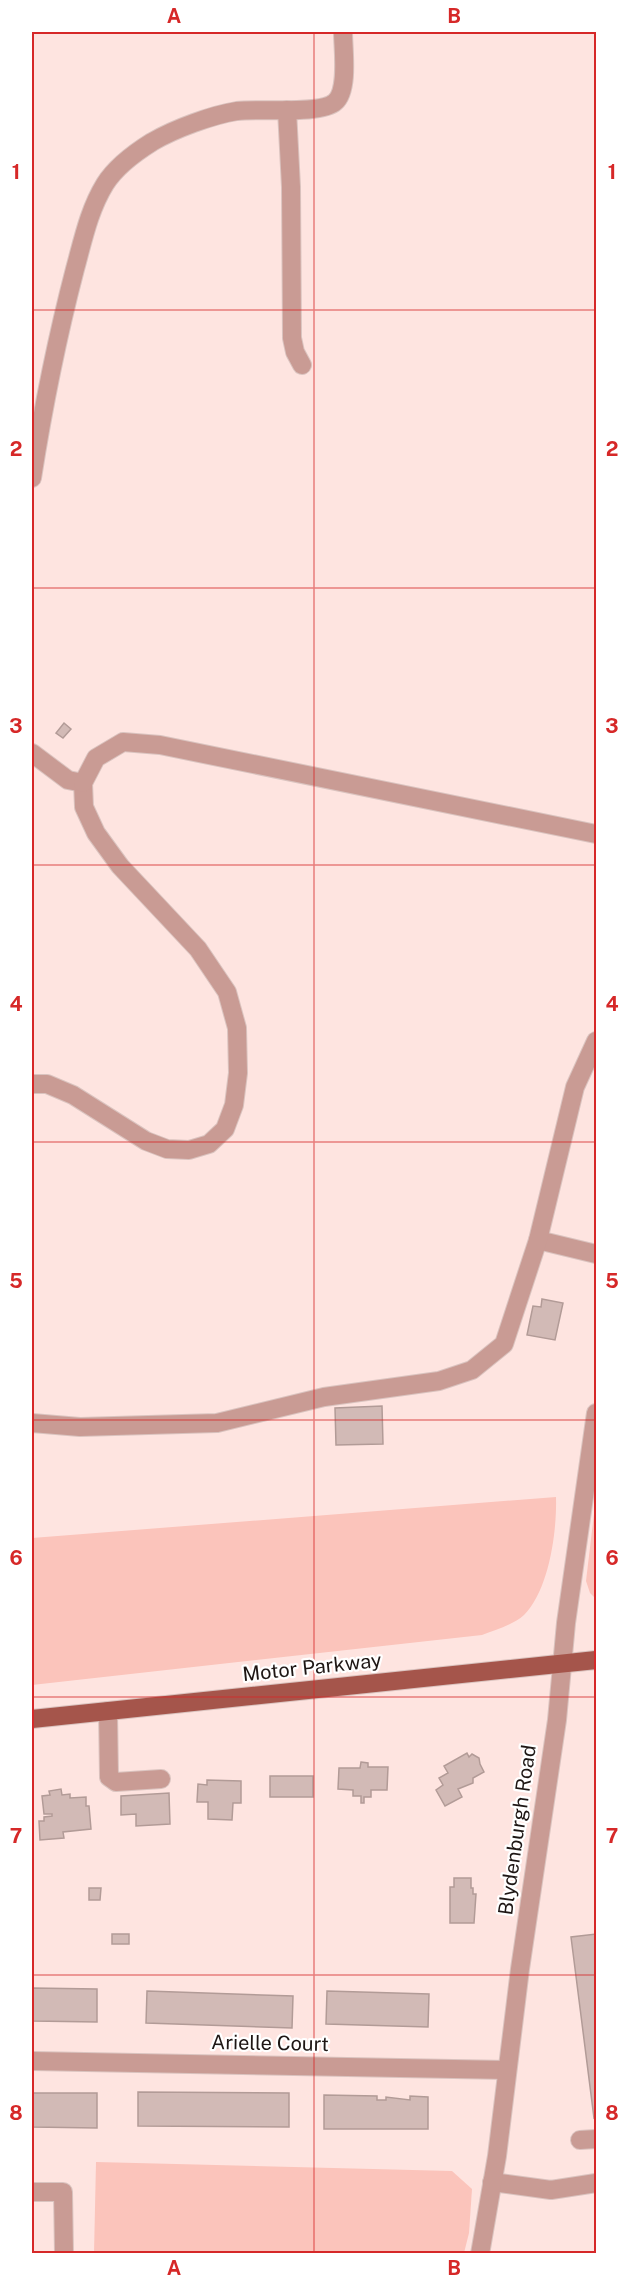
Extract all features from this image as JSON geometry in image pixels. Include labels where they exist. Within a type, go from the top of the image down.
[{"type":"main road","name":"Motor Parkway","points":[[32,1719],[597,1660]]},
{"type":"street","points":[[32,478],[61,322],[91,213],[106,182],[129,160],[153,142],[198,122],[257,108],[287,110],[327,107],[336,102],[342,93],[344,81],[343,32]]},
{"type":"street","points":[[287,110],[291,187],[292,338],[295,352],[302,365]]},
{"type":"street","points":[[32,1084],[47,1084],[73,1095],[146,1142],[167,1149],[189,1150],[209,1144],[225,1129],[234,1105],[238,1073],[237,1028],[227,992],[198,949],[126,873],[96,834],[84,807],[82,783],[96,758],[123,742],[160,745],[597,834]]},
{"type":"street","points":[[32,753],[68,780],[82,783]]},
{"type":"street","points":[[32,1423],[80,1427],[217,1423],[324,1397],[439,1381],[472,1370],[504,1344],[538,1240],[576,1087],[597,1041]]},
{"type":"street","points":[[538,1240],[597,1254]]},
{"type":"street","name":"Blydenburgh Road","points":[[480,2253],[492,2182],[521,1958],[556,1719],[566,1623],[597,1413]]},
{"type":"street","points":[[108,1711],[109,1777],[116,1782],[161,1779]]},
{"type":"street","name":"Arielle Court","points":[[32,2061],[507,2070]]},
{"type":"street","points":[[492,2182],[551,2190],[597,2183]]},
{"type":"street","points":[[32,2192],[63,2192],[64,2253]]},
{"type":"shaded area","points":[[556,1497],[553,1543],[540,1591],[533,1604],[515,1622],[482,1635],[32,1685],[32,1538]]},
{"type":"shaded area","points":[[596,1497],[596,1599],[590,1593],[586,1581]]},
{"type":"shaded area","points":[[96,2162],[452,2171],[472,2189],[469,2233],[464,2253],[94,2253]]},
{"type":"building","points":[[64,723],[71,729],[63,738],[56,733]]},
{"type":"building","points":[[542,1299],[563,1303],[555,1340],[527,1335],[533,1306],[541,1307]]},
{"type":"building","points":[[382,1406],[383,1444],[336,1445],[335,1408]]},
{"type":"building","points":[[467,1753],[469,1757],[472,1754],[479,1758],[484,1772],[473,1778],[473,1783],[458,1789],[462,1797],[445,1806],[436,1790],[443,1785],[439,1778],[448,1773],[444,1766]]},
{"type":"building","points":[[361,1762],[368,1763],[368,1767],[388,1767],[387,1790],[371,1790],[371,1797],[364,1797],[364,1803],[361,1803],[361,1796],[353,1796],[353,1790],[338,1789],[339,1768],[360,1768]]},
{"type":"building","points":[[270,1776],[313,1776],[313,1797],[270,1797]]},
{"type":"building","points":[[207,1780],[241,1781],[241,1803],[233,1803],[232,1820],[208,1819],[208,1802],[197,1802],[198,1784],[207,1785]]},
{"type":"building","points":[[61,1789],[62,1795],[70,1794],[70,1798],[86,1797],[91,1829],[63,1832],[64,1838],[40,1840],[39,1821],[44,1821],[44,1817],[52,1816],[52,1814],[44,1814],[42,1796],[50,1795],[49,1791]]},
{"type":"building","points":[[169,1793],[170,1824],[136,1826],[136,1814],[121,1815],[121,1796]]},
{"type":"building","points":[[454,1878],[471,1878],[471,1888],[473,1888],[473,1894],[476,1894],[474,1923],[450,1923],[450,1887],[454,1887]]},
{"type":"building","points":[[89,1888],[101,1888],[100,1900],[89,1900]]},
{"type":"building","points":[[112,1934],[129,1934],[129,1944],[112,1944]]},
{"type":"building","points":[[596,1934],[596,2117],[594,2118],[571,1937]]},
{"type":"building","points":[[32,1988],[97,1989],[97,2022],[32,2021]]},
{"type":"building","points":[[147,1991],[293,1996],[292,2028],[146,2023]]},
{"type":"building","points":[[327,1991],[429,1994],[428,2027],[326,2024]]},
{"type":"building","points":[[138,2092],[289,2093],[289,2127],[138,2126]]},
{"type":"building","points":[[32,2093],[97,2093],[97,2128],[32,2127]]},
{"type":"building","points":[[324,2095],[377,2096],[377,2100],[386,2100],[386,2097],[410,2100],[410,2096],[428,2097],[428,2129],[324,2129]]}]
